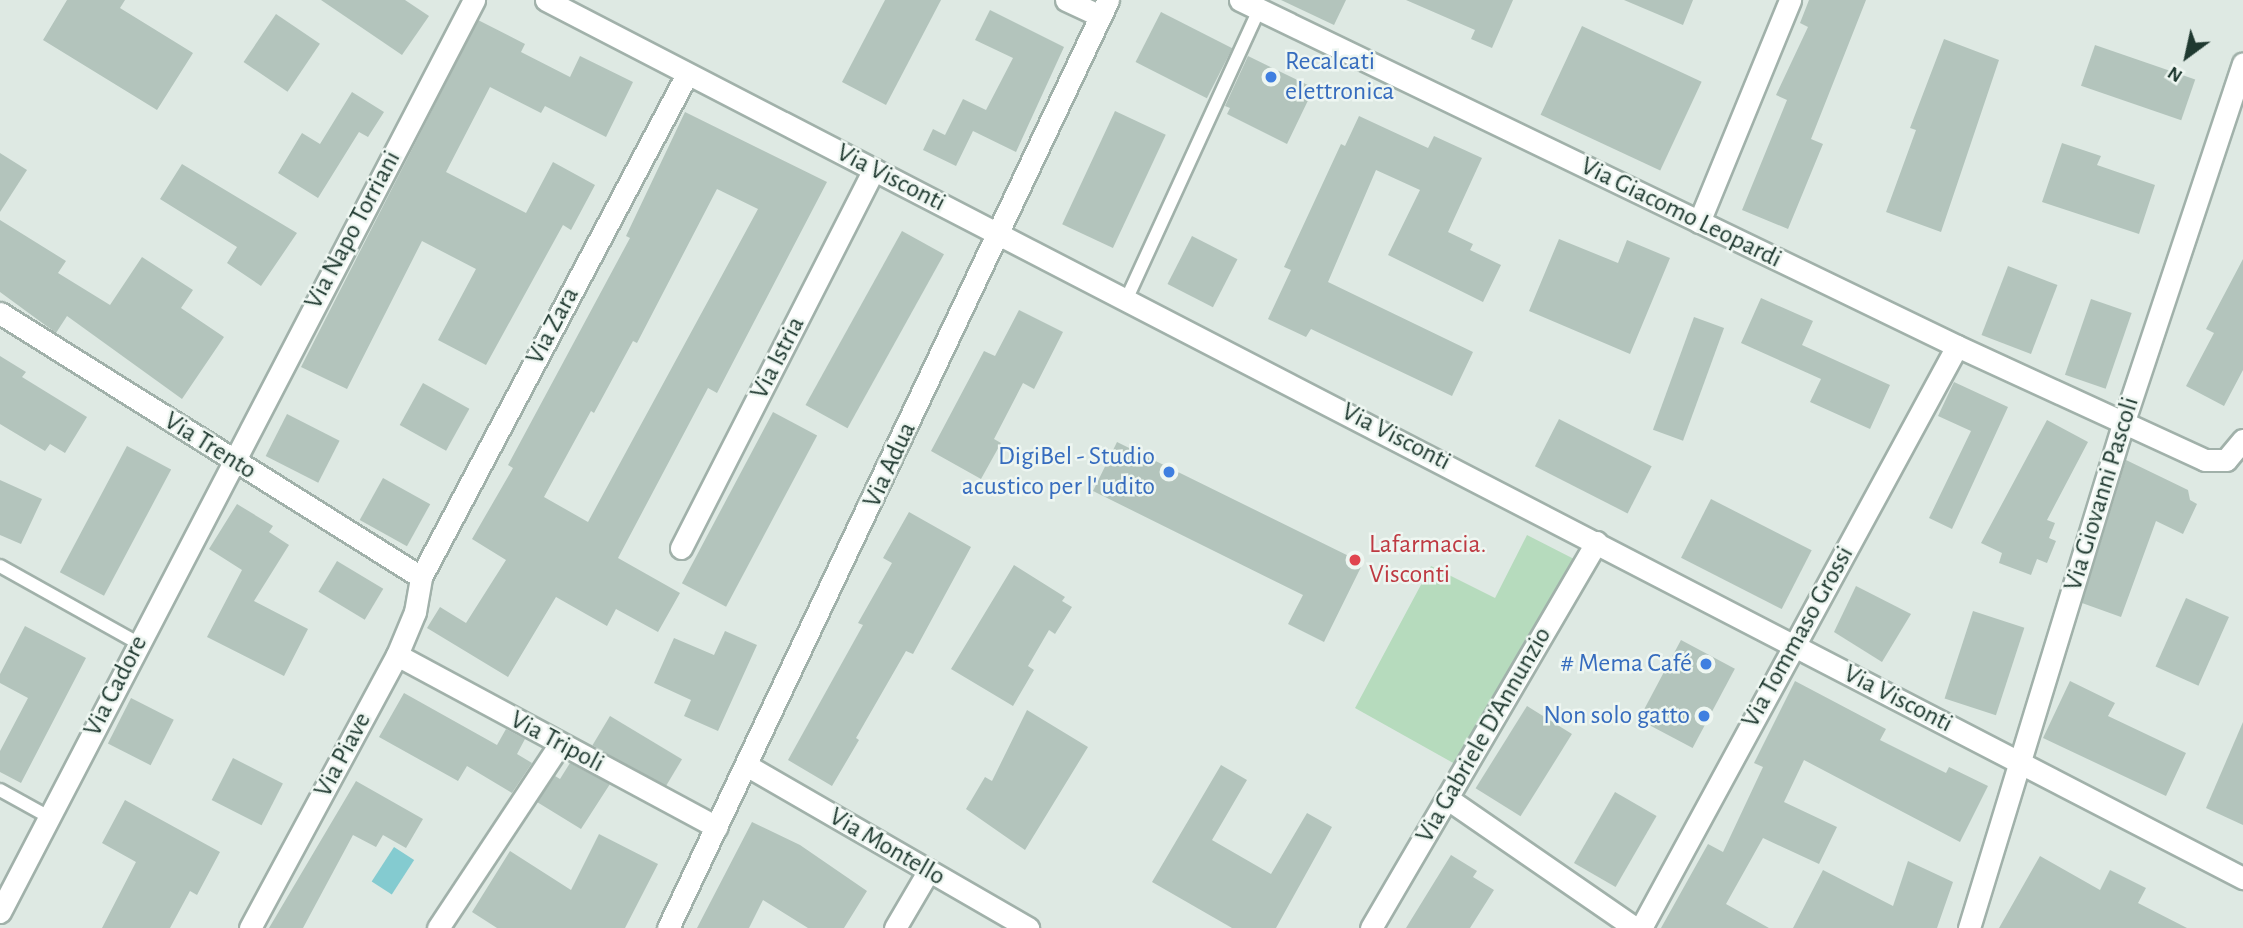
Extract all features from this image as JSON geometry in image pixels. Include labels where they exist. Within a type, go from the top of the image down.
[{"type":"street","name":"Via Napo Torriani","points":[[232,460],[474,0]]},
{"type":"street","name":"Via Visconti","points":[[546,0],[686,76],[1127,298],[2243,878]]},
{"type":"street","points":[[1066,0],[1104,8]]},
{"type":"street","name":"Via Giacomo Leopardi","points":[[1240,0],[2123,424],[2210,462],[2227,460],[2243,440]]},
{"type":"street","points":[[1699,222],[1790,0]]},
{"type":"street","name":"Via Adua","points":[[668,928],[1000,233],[1104,8]]},
{"type":"street","name":"Via Giovanni Pascoli","points":[[1969,928],[2123,424],[2243,63]]},
{"type":"street","name":"Via Zara","points":[[421,577],[686,76]]},
{"type":"street","name":"Via Istria","points":[[681,548],[874,169]]},
{"type":"street","name":"Via Trento","points":[[0,313],[421,577]]},
{"type":"street","name":"Via Tommaso Grossi","points":[[1641,928],[1957,346]]},
{"type":"street","name":"Via Cadore","points":[[0,912],[232,460]]},
{"type":"street","name":"Via Gabriele D'Annunzio","points":[[1371,928],[1597,542]]},
{"type":"street","name":"Via Piave","points":[[250,928],[397,655],[415,612],[421,577]]},
{"type":"street","name":"Via Tripoli","points":[[397,655],[717,827]]},
{"type":"street","points":[[438,928],[560,744]]},
{"type":"street","name":"Via Montello","points":[[747,765],[1028,928]]},
{"type":"street","points":[[1448,799],[1635,928]]},
{"type":"street","points":[[895,928],[929,870]]},
{"type":"lane","points":[[1127,298],[1260,8]]},
{"type":"lane","points":[[0,566],[138,643]]},
{"type":"lane","points":[[0,790],[49,817]]},
{"type":"green space","points":[[1527,535],[1574,559],[1455,764],[1355,708],[1431,566],[1495,598]]},
{"type":"water","points":[[394,847],[414,860],[392,894],[372,881]]},
{"type":"building","points":[[67,0],[125,0],[120,8],[193,53],[157,110],[43,40]]},
{"type":"building","points":[[321,0],[405,0],[429,16],[402,55]]},
{"type":"building","points":[[885,0],[941,0],[886,105],[842,82]]},
{"type":"building","points":[[1281,0],[1346,0],[1334,25]]},
{"type":"building","points":[[1406,0],[1513,0],[1492,48],[1471,39],[1475,30]]},
{"type":"building","points":[[1624,0],[1693,0],[1683,25]]},
{"type":"building","points":[[1809,0],[1866,0],[1811,139],[1823,144],[1788,229],[1742,210],[1787,100],[1776,95],[1808,27],[1800,23]]},
{"type":"building","points":[[990,10],[1064,47],[1016,152],[973,131],[956,166],[923,150],[933,129],[945,135],[963,99],[986,110],[1013,58],[975,40]]},
{"type":"building","points":[[1161,12],[1232,48],[1207,98],[1136,62]]},
{"type":"building","points":[[276,14],[320,44],[288,92],[244,62]]},
{"type":"building","points":[[478,20],[525,44],[521,52],[570,77],[580,56],[633,82],[606,137],[545,106],[541,113],[490,87],[446,172],[526,213],[553,162],[595,185],[571,230],[563,225],[486,365],[438,340],[476,269],[422,241],[347,389],[301,367]]},
{"type":"building","points":[[1582,26],[1702,82],[1660,171],[1541,115]]},
{"type":"building","points":[[1944,39],[1999,60],[1941,232],[1886,212],[1916,130],[1910,128]]},
{"type":"building","points":[[2095,45],[2195,80],[2181,120],[2081,86]]},
{"type":"building","points":[[1248,56],[1314,88],[1287,144],[1227,114],[1230,108],[1225,106]]},
{"type":"building","points":[[352,92],[384,112],[368,137],[359,132],[318,198],[278,173],[302,133],[320,144]]},
{"type":"building","points":[[1115,111],[1166,135],[1113,248],[1062,224]]},
{"type":"building","points":[[685,112],[827,182],[717,393],[708,388],[618,558],[680,593],[658,632],[616,609],[607,626],[556,597],[508,677],[427,628],[440,607],[466,623],[506,560],[472,539],[513,468],[508,465],[630,238],[626,236]],"holes":[[[717,189],[758,209],[588,522],[544,497],[633,341],[637,343]]]},
{"type":"building","points":[[1359,116],[1428,148],[1434,136],[1482,158],[1448,232],[1473,244],[1470,250],[1501,265],[1483,302],[1388,255],[1420,190],[1376,170],[1328,282],[1473,352],[1452,396],[1311,329],[1306,337],[1268,319],[1291,270],[1284,267],[1341,144],[1345,146]]},
{"type":"building","points":[[2062,143],[2101,156],[2097,165],[2155,185],[2139,234],[2042,202]]},
{"type":"building","points":[[0,153],[27,170],[0,212]]},
{"type":"building","points":[[182,164],[297,233],[261,286],[227,263],[237,247],[160,199]]},
{"type":"building","points":[[0,220],[66,261],[58,273],[110,305],[142,257],[193,290],[181,308],[224,337],[182,399],[67,316],[56,333],[0,292]]},
{"type":"building","points":[[902,231],[944,254],[848,428],[806,405]]},
{"type":"building","points":[[1192,236],[1237,259],[1213,307],[1167,284]]},
{"type":"building","points":[[1559,239],[1618,263],[1627,240],[1670,258],[1630,354],[1529,311]]},
{"type":"building","points":[[2243,259],[2243,370],[2224,406],[2186,386],[2214,333],[2206,329]]},
{"type":"building","points":[[2008,266],[2057,285],[2031,354],[1981,335]]},
{"type":"building","points":[[1761,298],[1813,321],[1802,345],[1890,385],[1870,429],[1810,402],[1821,379],[1741,343]]},
{"type":"building","points":[[2091,299],[2132,313],[2106,389],[2065,375]]},
{"type":"building","points":[[1019,310],[1063,332],[1034,389],[1023,383],[994,439],[1001,443],[981,479],[931,451],[984,351],[995,356]]},
{"type":"building","points":[[1694,317],[1724,328],[1683,441],[1653,430]]},
{"type":"building","points":[[0,356],[26,372],[22,377],[87,417],[65,453],[50,444],[45,451],[0,424]]},
{"type":"building","points":[[1954,382],[2008,407],[1952,529],[1929,518],[1971,431],[1938,416]]},
{"type":"building","points":[[423,383],[469,409],[446,451],[400,425]]},
{"type":"building","points":[[773,412],[817,435],[726,607],[682,583]]},
{"type":"building","points":[[287,414],[340,441],[318,483],[266,456]]},
{"type":"building","points":[[1559,419],[1652,466],[1628,513],[1535,466]]},
{"type":"building","points":[[2047,420],[2088,442],[2047,520],[2055,523],[2049,538],[2056,541],[2047,563],[2037,559],[2031,575],[1999,563],[2002,553],[1981,543]]},
{"type":"building","points":[[1117,442],[1363,563],[1324,642],[1288,624],[1303,595],[1093,491]]},
{"type":"building","points":[[127,446],[171,469],[104,596],[60,572]]},
{"type":"building","points":[[2126,460],[2188,490],[2190,500],[2197,504],[2183,534],[2156,521],[2121,617],[2082,603]]},
{"type":"building","points":[[383,478],[430,504],[407,546],[360,520]]},
{"type":"building","points":[[0,480],[42,499],[21,544],[0,535]]},
{"type":"building","points":[[1711,499],[1812,550],[1782,609],[1681,558]]},
{"type":"building","points":[[237,504],[273,526],[269,532],[289,545],[254,601],[308,629],[284,676],[207,637],[242,570],[209,549]]},
{"type":"building","points":[[909,512],[971,547],[913,654],[906,651],[832,786],[788,760],[863,625],[858,623],[892,563],[883,558]]},
{"type":"building","points":[[337,561],[383,589],[365,620],[318,592]]},
{"type":"building","points":[[1014,565],[1065,597],[1062,601],[1072,607],[1055,634],[1049,630],[1028,666],[1034,670],[1013,706],[951,669]]},
{"type":"building","points":[[1856,586],[1911,614],[1882,662],[1834,632]]},
{"type":"building","points":[[2186,598],[2229,617],[2198,686],[2155,667]]},
{"type":"building","points":[[1973,611],[2024,628],[1996,715],[1945,698]]},
{"type":"building","points":[[25,626],[86,658],[21,783],[0,772],[0,751],[28,698],[0,683],[0,674]]},
{"type":"building","points":[[725,631],[757,645],[718,731],[684,716],[691,700],[654,683],[674,638],[714,655]]},
{"type":"building","points":[[1681,640],[1735,669],[1693,748],[1639,719]]},
{"type":"building","points":[[1795,681],[1886,729],[1880,740],[1946,773],[1949,767],[1988,786],[1960,842],[1804,760],[1784,802],[1837,827],[1819,864],[1763,838],[1726,904],[1769,928],[1661,928],[1708,844],[1723,852],[1763,767],[1754,763]]},
{"type":"building","points":[[2070,681],[2115,703],[2108,716],[2186,753],[2166,796],[2043,738]]},
{"type":"building","points":[[404,693],[497,745],[506,729],[525,739],[517,754],[532,763],[512,793],[467,766],[458,781],[379,737]]},
{"type":"building","points":[[131,698],[174,720],[151,765],[108,743]]},
{"type":"building","points":[[1527,706],[1572,734],[1521,816],[1476,788]]},
{"type":"building","points":[[1027,710],[1088,747],[1025,850],[966,809],[985,777],[992,781]]},
{"type":"building","points":[[610,716],[682,759],[664,788],[592,745]]},
{"type":"building","points":[[2243,722],[2243,825],[2206,808]]},
{"type":"building","points":[[233,758],[283,783],[262,825],[212,800]]},
{"type":"building","points":[[570,763],[610,784],[581,829],[537,802],[555,776],[560,779]]},
{"type":"building","points":[[1221,765],[1247,780],[1212,840],[1271,874],[1307,813],[1332,827],[1276,928],[1232,928],[1152,882]]},
{"type":"building","points":[[356,781],[423,819],[406,848],[383,835],[376,847],[353,835],[303,928],[269,928]]},
{"type":"building","points":[[1615,792],[1657,816],[1616,887],[1574,863]]},
{"type":"building","points":[[125,800],[220,852],[197,895],[190,891],[170,928],[102,928],[136,862],[102,843]]},
{"type":"building","points":[[752,822],[800,845],[867,891],[844,928],[808,928],[763,900],[749,928],[697,928]]},
{"type":"building","points":[[599,834],[658,864],[625,928],[497,928],[472,912],[510,851],[571,890]]},
{"type":"building","points":[[1451,855],[1477,871],[1473,877],[1494,890],[1470,928],[1406,928]]},
{"type":"building","points":[[2040,856],[2100,890],[2110,870],[2146,888],[2138,903],[2187,928],[1999,928]]},
{"type":"building","points":[[1908,861],[1953,882],[1937,928],[1793,928],[1823,870],[1893,906]]},
{"type":"place","name":"Recalcati elettronica","points":[[1271,77]]},
{"type":"place","name":"DigiBel - Studio acustico per l' udito","points":[[1169,472]]},
{"type":"place","name":"Lafarmacia. Visconti","points":[[1355,560]]},
{"type":"place","name":"# Mema Café","points":[[1706,664]]},
{"type":"place","name":"Non solo gatto","points":[[1704,716]]}]
